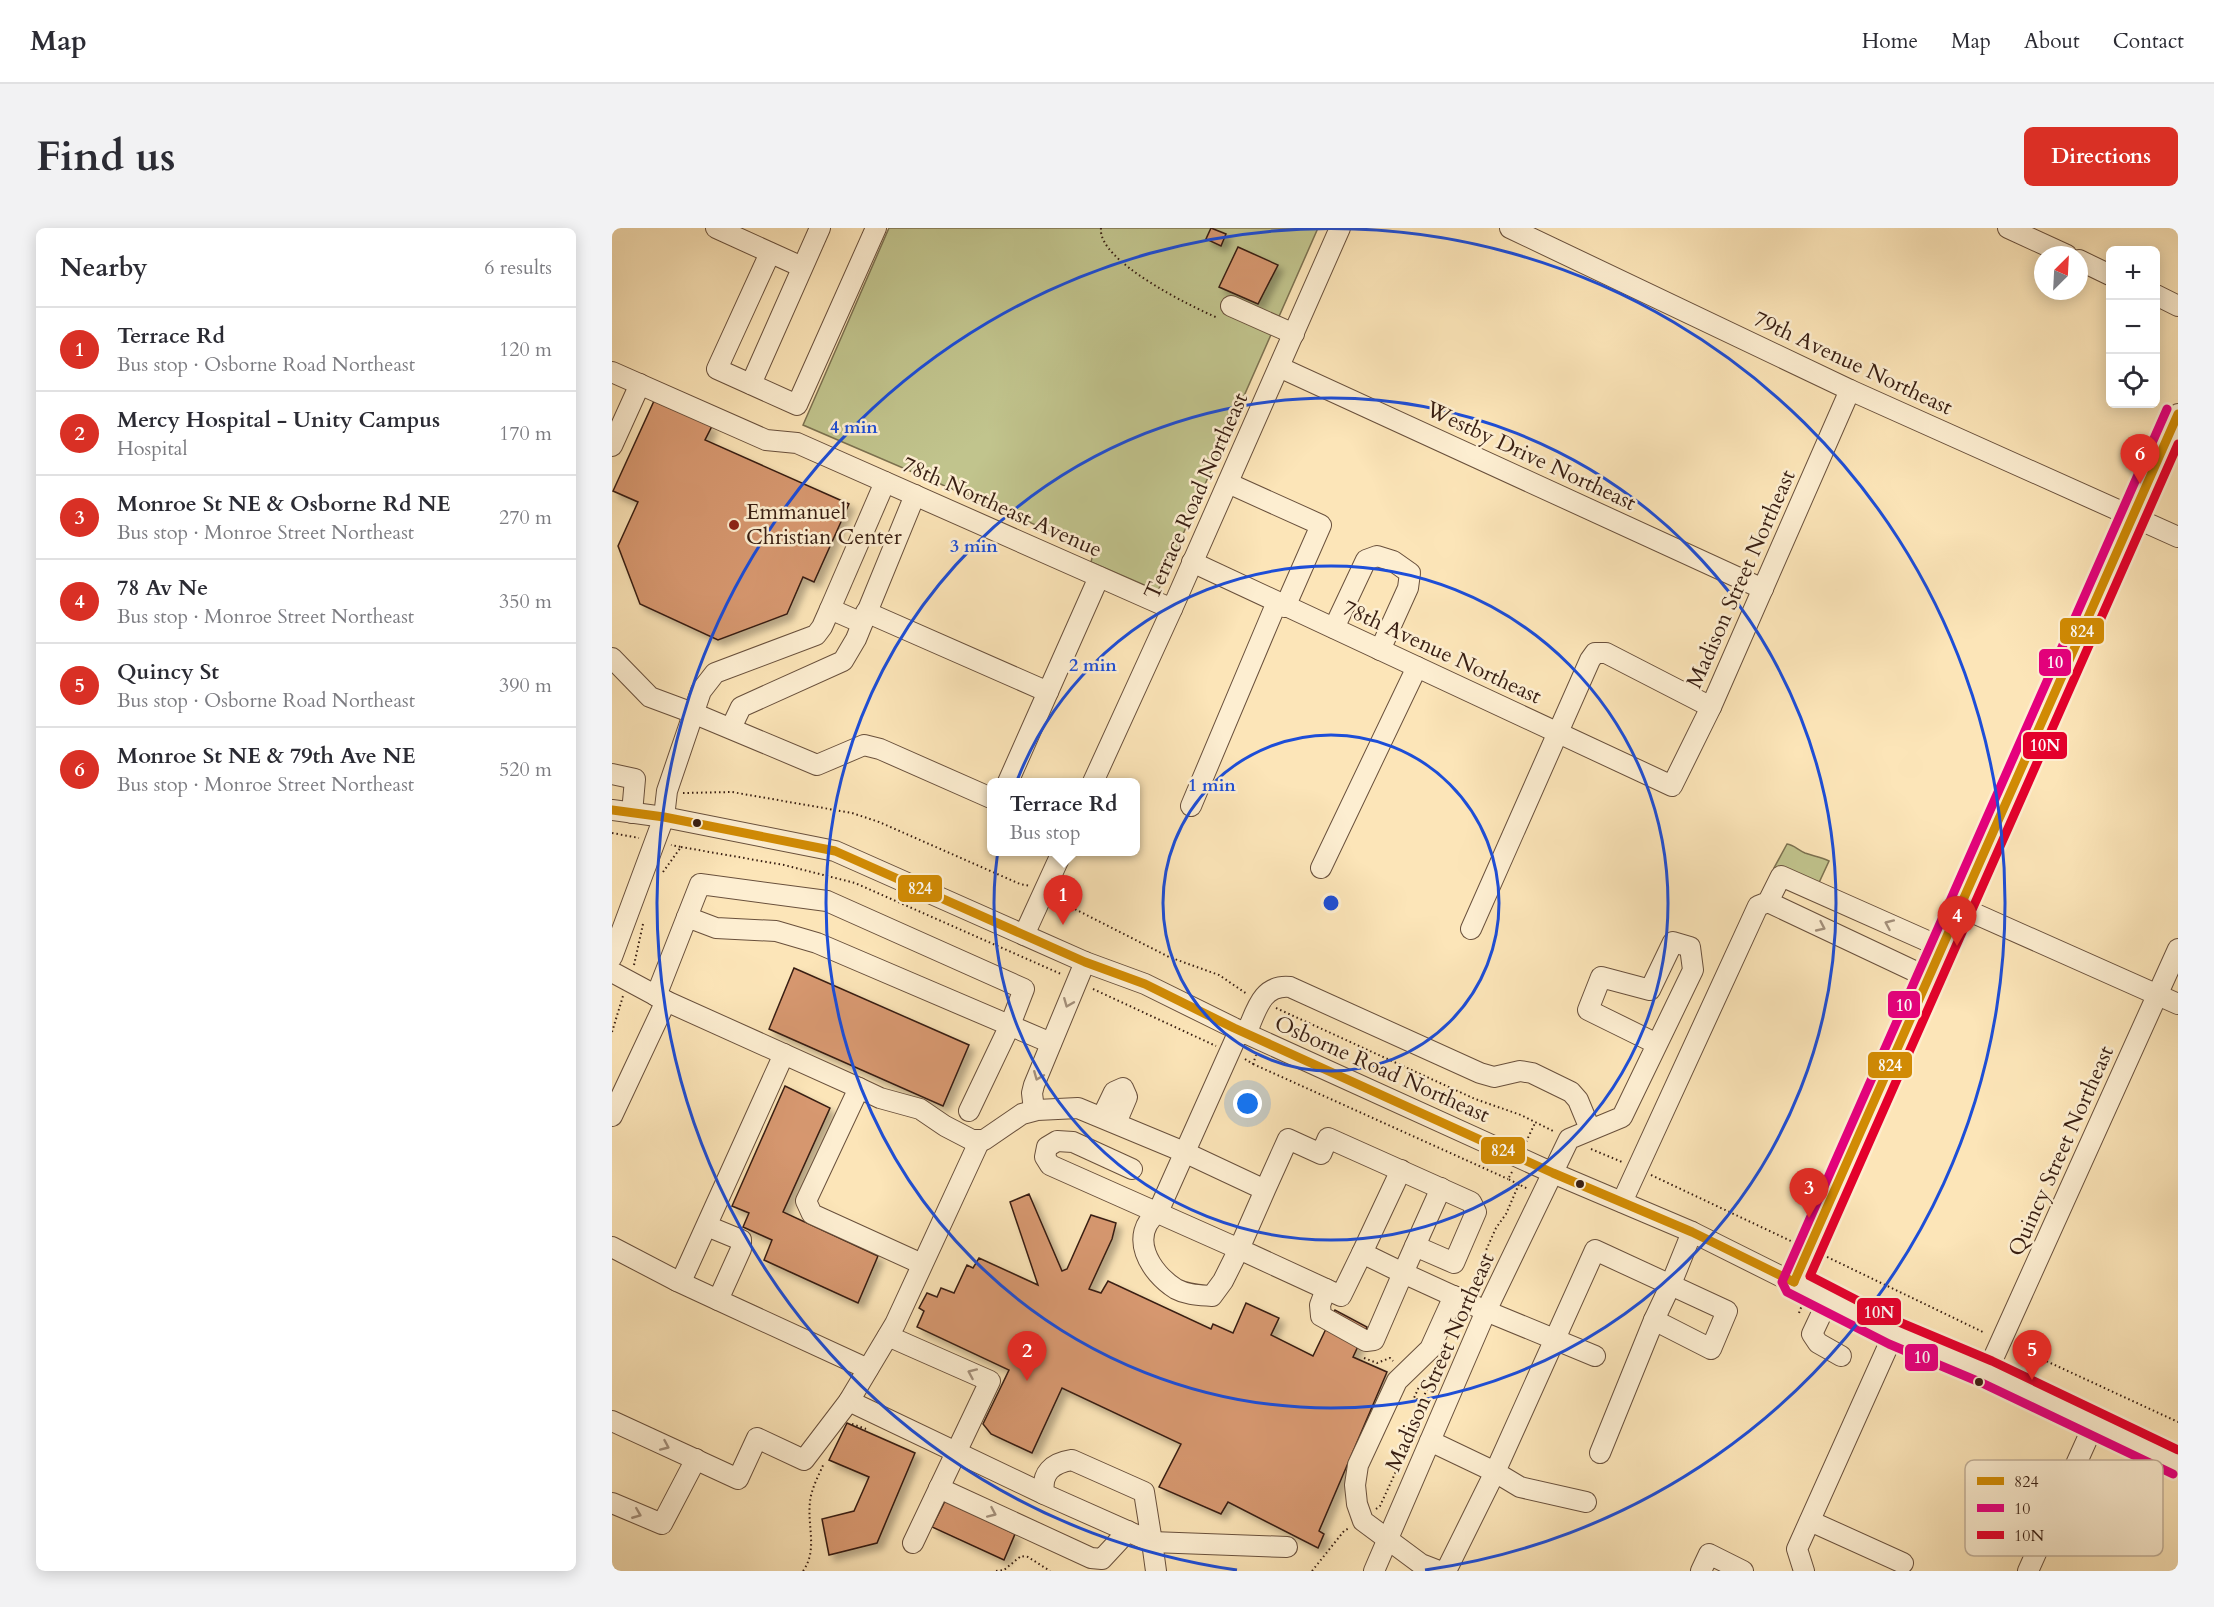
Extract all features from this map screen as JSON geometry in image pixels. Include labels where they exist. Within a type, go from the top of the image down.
[{"type":"street","points":[[716,228],[802,267]]},
{"type":"street","points":[[751,384],[820,228]]},
{"type":"street","points":[[770,253],[717,369],[797,405],[876,228]]},
{"type":"street","name":"Terrace Road Northeast","points":[[1095,778],[1340,228]]},
{"type":"street","name":"79th Avenue Northeast","points":[[1510,228],[1850,390],[2178,537]]},
{"type":"street","points":[[2008,228],[2047,246]]},
{"type":"street","points":[[2088,264],[2106,273]]},
{"type":"street","points":[[2160,297],[2178,306]]},
{"type":"street","points":[[1225,312],[1294,334]]},
{"type":"street","name":"Westby Drive Northeast","points":[[1279,367],[1762,589]]},
{"type":"street","name":"78th Northeast Avenue","points":[[612,372],[766,440],[796,443],[1172,609]]},
{"type":"street","points":[[612,446],[640,384]]},
{"type":"street","name":"Madison Street Northeast","points":[[1672,786],[1711,707],[1850,390]]},
{"type":"street","points":[[1794,1282],[2178,414]]},
{"type":"street","points":[[612,957],[664,817],[667,791],[700,691],[716,674],[816,635],[822,627],[885,482]]},
{"type":"street","points":[[1191,806],[1281,604],[1321,525],[1228,483]]},
{"type":"street","points":[[731,728],[741,707],[843,661],[864,618],[915,495]]},
{"type":"street","points":[[1334,628],[1366,560],[1377,556],[1393,561],[1410,573],[1408,588],[1380,650]]},
{"type":"street","name":"78th Avenue Northeast","points":[[1192,562],[1672,786]]},
{"type":"street","points":[[1010,778],[1099,577]]},
{"type":"street","points":[[830,609],[864,618],[1048,692]]},
{"type":"street","points":[[1471,929],[1595,653],[1601,652],[1711,707]]},
{"type":"street","points":[[612,658],[650,697],[731,728],[817,765],[864,745],[879,749],[987,796]]},
{"type":"street","points":[[1321,868],[1417,667]]},
{"type":"street","points":[[612,774],[635,779],[632,813]]},
{"type":"street","name":"Osborne Road Northeast","points":[[612,810],[664,817],[835,851],[1085,962],[1145,984],[1243,1032],[1553,1173],[1692,1232],[1894,1332],[1988,1372],[2094,1424],[2177,1460]]},
{"type":"street","points":[[1024,935],[1060,856]]},
{"type":"street","points":[[1768,903],[1781,876],[1943,948]]},
{"type":"street","points":[[612,1116],[661,999],[700,884],[827,901],[1024,989],[1010,1025],[969,1111]]},
{"type":"street","points":[[1622,1202],[1758,906],[1768,903],[1929,978]]},
{"type":"street","points":[[1960,907],[2178,1004]]},
{"type":"street","points":[[687,917],[716,928],[776,931],[817,943],[1052,1043]]},
{"type":"street","points":[[1569,1139],[1622,1117],[1658,1044],[1693,970],[1690,947],[1673,942],[1650,990],[1601,977],[1588,1010],[1658,1044]]},
{"type":"street","name":"Quincy Street Northeast","points":[[1988,1372],[2178,949]]},
{"type":"street","points":[[1034,1110],[1032,1093],[1034,1084],[1085,962]]},
{"type":"street","points":[[612,972],[661,999],[880,1098],[920,1109],[945,1126],[972,1140],[984,1140],[1022,1114],[1034,1110],[1078,1108],[1184,1152],[1265,1190]]},
{"type":"street","points":[[1414,1246],[1454,1263],[1476,1212],[1471,1202],[1328,1138],[1321,1154],[1288,1140],[1239,1249],[1223,1281],[1212,1296],[1192,1295],[1176,1289],[1153,1269],[1144,1251],[1144,1232],[1149,1219],[1158,1212],[1184,1152],[1243,1032],[1261,1001],[1277,986],[1290,987],[1480,1074],[1494,1077],[1520,1071],[1532,1073],[1571,1092],[1578,1100],[1590,1129]]},
{"type":"street","points":[[677,1281],[684,1275],[784,1054]]},
{"type":"street","points":[[859,1088],[806,1201],[812,1214],[922,1264]]},
{"type":"street","name":"Madison Street Northeast","points":[[1374,1571],[1430,1441],[1470,1303],[1553,1173],[1569,1139]]},
{"type":"street","points":[[612,1422],[738,1479],[757,1438],[804,1460],[849,1401],[888,1336],[980,1140]]},
{"type":"street","points":[[1132,1169],[1073,1142],[1057,1141],[1047,1147],[1046,1157],[1050,1165],[1341,1296],[1401,1170]]},
{"type":"street","points":[[1326,1289],[1320,1305],[1321,1316],[1366,1341],[1374,1340],[1441,1188]]},
{"type":"street","points":[[707,1226],[741,1240],[741,1249],[718,1300]]},
{"type":"street","points":[[1600,1453],[1653,1320],[1671,1284],[1692,1232]]},
{"type":"street","points":[[612,1247],[677,1281],[868,1370]]},
{"type":"street","points":[[1446,1571],[1495,1472],[1595,1250],[1727,1311],[1711,1349],[1653,1320]]},
{"type":"street","points":[[1362,1253],[1470,1303],[1595,1356]]},
{"type":"street","points":[[1828,1299],[1812,1334],[1818,1343],[1841,1356]]},
{"type":"street","points":[[1439,1571],[1421,1564],[1362,1519],[1357,1504],[1355,1485],[1358,1465],[1397,1381],[1430,1349],[1470,1303]]},
{"type":"street","points":[[1804,1571],[1797,1549],[1894,1332]]},
{"type":"street","points":[[888,1336],[990,1381],[913,1543]]},
{"type":"street","points":[[849,1401],[1044,1494],[1152,1542],[1287,1547]]},
{"type":"street","points":[[2078,1460],[2094,1424]]},
{"type":"street","points":[[1430,1441],[1495,1472],[1520,1487],[1586,1502]]},
{"type":"street","points":[[612,1503],[662,1524],[696,1459]]},
{"type":"street","points":[[1044,1494],[1042,1485],[1046,1473],[1059,1462],[1072,1460],[1144,1492],[1156,1571]]},
{"type":"street","points":[[939,1488],[1091,1558],[1102,1559],[1128,1531]]},
{"type":"street","points":[[1810,1521],[1903,1563]]},
{"type":"street","points":[[1701,1571],[1709,1554],[1743,1571]]},
{"type":"street","points":[[2028,1571],[2035,1556]]},
{"type":"path","points":[[1101,228],[1100,234],[1105,245],[1164,292],[1225,312]]},
{"type":"path","points":[[667,791],[685,794],[732,792],[852,813],[879,822],[1043,893],[1169,957],[1219,975],[1261,1001],[1445,1086],[1521,1115],[1809,1250],[1849,1266],[1912,1299],[2178,1422]]},
{"type":"path","points":[[612,833],[784,866],[855,883],[1216,1046]]},
{"type":"path","points":[[660,875],[674,860],[681,847]]},
{"type":"path","points":[[612,1032],[623,993],[630,981],[643,930],[644,916]]},
{"type":"path","points":[[1253,1064],[1508,1179]]},
{"type":"path","points":[[1470,1303],[1483,1257],[1519,1184]]},
{"type":"path","points":[[1312,1571],[1344,1531],[1380,1506],[1410,1442],[1414,1418],[1428,1387],[1444,1360]]},
{"type":"path","points":[[852,1424],[872,1431]]},
{"type":"path","points":[[803,1571],[809,1562],[812,1539],[810,1502],[825,1460]]},
{"type":"path","points":[[996,1571],[1004,1570],[1021,1556],[1028,1557],[1050,1571]]},
{"type":"green space","points":[[889,228],[1318,228],[1158,591],[1091,562],[1094,550],[803,425]]},
{"type":"green space","points":[[1787,844],[1829,861],[1817,887],[1774,868]]},
{"type":"building","points":[[1211,228],[1226,234],[1221,246],[1206,239]]},
{"type":"building","points":[[1238,247],[1278,265],[1258,304],[1219,287]]},
{"type":"building","name":"Emmanuel Christian Center","points":[[654,401],[712,426],[705,440],[849,504],[814,582],[803,577],[787,614],[718,640],[640,604],[618,546],[638,502],[613,491]]},
{"type":"building","points":[[794,968],[969,1045],[943,1106],[769,1029]]},
{"type":"building","points":[[785,1086],[830,1108],[783,1212],[878,1256],[858,1303],[764,1260],[772,1240],[743,1227],[749,1213],[732,1206]]},
{"type":"building","points":[[1029,1194],[1062,1271],[1067,1269],[1091,1215],[1116,1223],[1112,1239],[1089,1289],[1101,1293],[1108,1281],[1211,1329],[1213,1324],[1233,1333],[1246,1303],[1279,1318],[1271,1335],[1313,1356],[1335,1310],[1367,1327],[1353,1357],[1387,1372],[1319,1531],[1324,1534],[1318,1548],[1228,1502],[1221,1514],[1159,1487],[1181,1444],[1062,1388],[1032,1453],[991,1434],[983,1424],[1009,1370],[917,1327],[924,1311],[919,1308],[927,1293],[937,1297],[941,1288],[954,1293],[967,1265],[973,1268],[979,1258],[1038,1285],[1010,1202]]},
{"type":"building","points":[[847,1423],[915,1453],[877,1543],[829,1555],[822,1519],[854,1511],[869,1477],[829,1460]]},
{"type":"building","points":[[945,1501],[1015,1534],[1004,1560],[932,1527]]},
{"type":"transit line","name":"10","points":[[2144,1460],[1982,1383],[1889,1344],[1787,1292],[1782,1282],[2167,409]]},
{"type":"transit line","name":"824","points":[[1794,1282],[2178,414]]},
{"type":"transit line","name":"10N","points":[[2178,444],[1810,1276],[1899,1322],[1992,1361],[2178,1450]]},
{"type":"transit line","name":"824","points":[[612,810],[664,817],[835,851],[1085,962],[1145,984],[1234,1028],[1553,1173],[1692,1232],[1794,1282]]},
{"type":"transit line","name":"10","points":[[2163,1469],[2173,1474]]},
{"type":"place","name":"Monroe St NE & 79th Ave NE","points":[[2140,484]]},
{"type":"place","name":"Emmanuel Christian Center","points":[[734,525]]},
{"type":"place","name":"Terrace Rd","points":[[1063,925]]},
{"type":"place","name":"78 Av Ne","points":[[1957,946]]},
{"type":"place","name":"Monroe St NE & Osborne Rd NE","points":[[1809,1218]]},
{"type":"place","name":"Quincy St","points":[[2032,1380]]},
{"type":"place","name":"Mercy Hospital - Unity Campus","points":[[1027,1381]]}]
